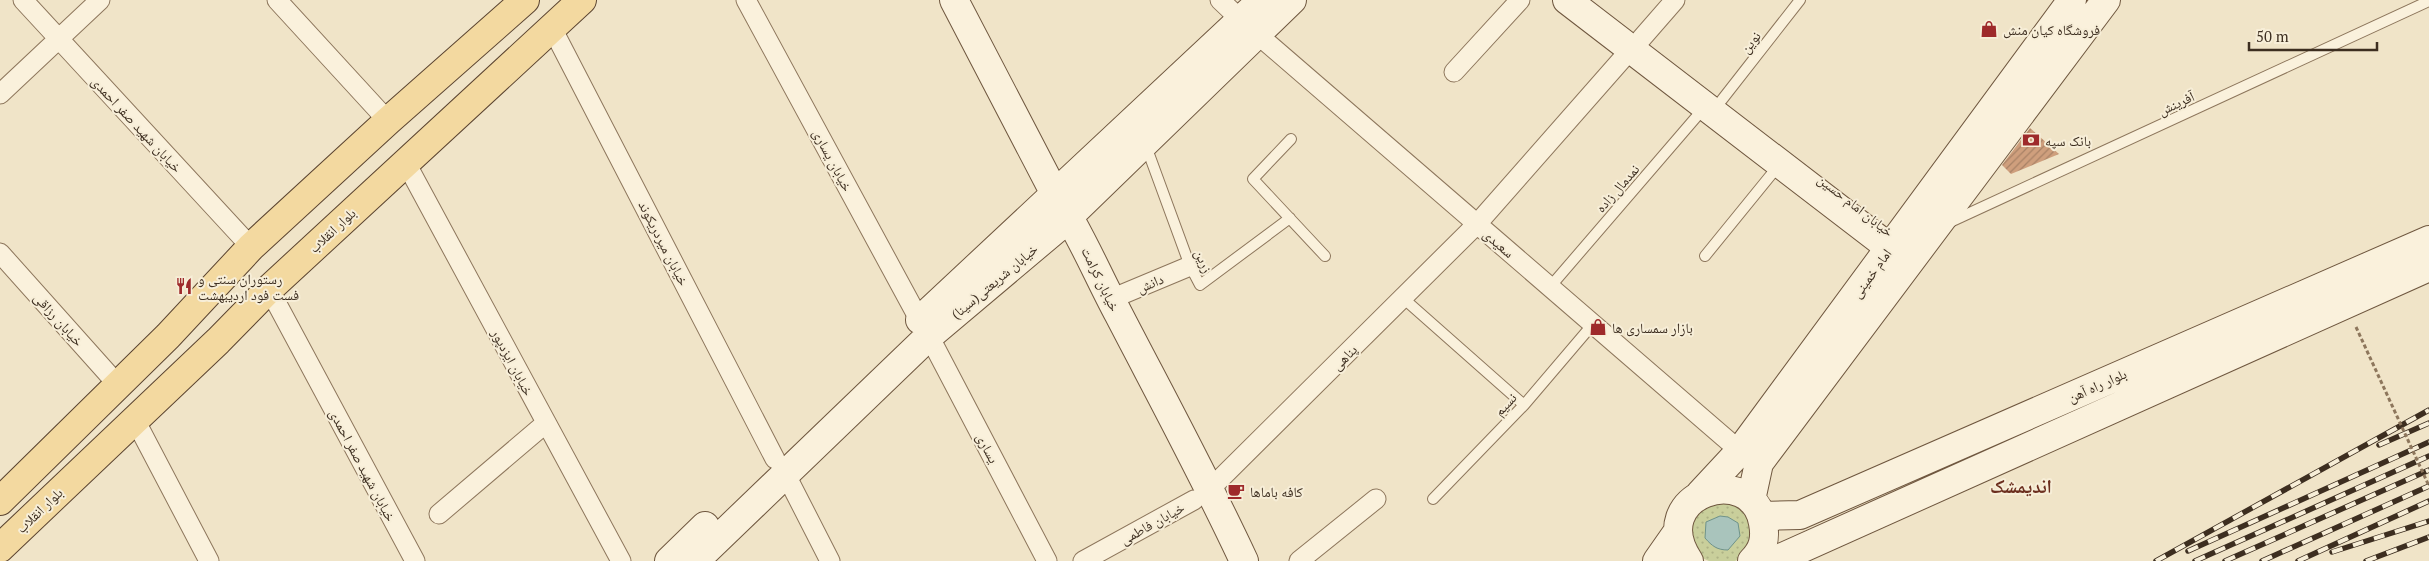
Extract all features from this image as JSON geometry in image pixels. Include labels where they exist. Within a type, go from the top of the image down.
[{"type":"main road","points":[[0,501],[118,385],[251,247],[388,121],[525,0]]},
{"type":"main road","name":"بلوار انقلاب","points":[[5,551],[134,418],[218,341],[269,289],[582,0]]},
{"type":"main road","name":"خیابان کرامت","points":[[935,0],[1055,211],[1111,299],[1202,494],[1224,561]]},
{"type":"main road","name":"خیابان کرامت","points":[[954,0],[1055,211],[1202,494],[1244,561]]},
{"type":"main road","name":"خیابان شریعتی(سینا)","points":[[1055,211],[1144,143],[1249,27],[1262,0]]},
{"type":"main road","name":"خیابان شریعتی(سینا)","points":[[669,561],[780,466],[924,328],[1055,211],[1249,27],[1292,0]]},
{"type":"main road","points":[[1566,0],[1636,44]]},
{"type":"main road","name":"خیابان امام حسین","points":[[1590,0],[1636,44],[1900,248]]},
{"type":"main road","name":"امام خمینی","points":[[1764,560],[1761,552],[1765,534],[1756,508],[1759,463],[1900,248],[2072,0]]},
{"type":"main road","name":"امام خمینی","points":[[1678,531],[1681,515],[1689,502],[1700,494],[1740,451],[1900,248],[1934,229],[2106,0]]},
{"type":"main road","name":"خیابان امام حسین","points":[[1713,104],[1780,164],[1900,248]]},
{"type":"main road","points":[[311,191],[316,210],[322,217],[340,224]]},
{"type":"main road","name":"بلوار راه آهن","points":[[1756,508],[1800,515],[2023,418],[2346,305],[2429,240]]},
{"type":"main road","name":"بلوار راه آهن","points":[[1764,560],[2036,444],[2429,268]]},
{"type":"main road","points":[[191,311],[208,314],[216,323],[218,341]]},
{"type":"main road","points":[[2023,418],[2036,444]]},
{"type":"main road","name":"خیابان شریعتی(سینا)","points":[[695,561],[780,466]]},
{"type":"main road","points":[[1700,494],[1714,489],[1734,490],[1756,508]]},
{"type":"main road","points":[[1657,561],[1678,531]]},
{"type":"main road","points":[[1678,531],[1680,547],[1689,561]]},
{"type":"street","name":"خیابان شهید صفر احمدی","points":[[23,0],[251,247]]},
{"type":"street","points":[[0,94],[100,0]]},
{"type":"street","points":[[277,0],[388,121]]},
{"type":"street","name":"خیابان یساری","points":[[746,0],[924,328]]},
{"type":"street","name":"سعیدی","points":[[1220,0],[1740,451]]},
{"type":"street","points":[[1454,72],[1520,0]]},
{"type":"street","points":[[1636,44],[1675,0]]},
{"type":"street","name":"خیابان میردریکوند","points":[[552,28],[830,561]]},
{"type":"street","name":"پناهی","points":[[1202,494],[1477,224],[1636,44]]},
{"type":"street","name":"خیابان ایزدپور","points":[[406,163],[621,561]]},
{"type":"street","name":"خیابان رزاقی","points":[[0,253],[118,385]]},
{"type":"street","name":"دانش","points":[[1111,299],[1190,266]]},
{"type":"street","name":"خیابان شهید صفر احمدی","points":[[269,289],[415,561]]},
{"type":"street","name":"یساری","points":[[924,328],[1047,561]]},
{"type":"street","points":[[134,418],[209,561]]},
{"type":"street","points":[[439,514],[546,423]]},
{"type":"street","name":"خیابان فاطمی","points":[[1083,561],[1202,494]]},
{"type":"street","points":[[1299,561],[1376,499]]},
{"type":"lane","name":"نوین","points":[[1713,104],[1800,0]]},
{"type":"lane","name":"آفرینش","points":[[1934,229],[2429,1]]},
{"type":"lane","name":"نمدمال زاده","points":[[1550,287],[1713,104]]},
{"type":"lane","points":[[1291,139],[1253,179],[1325,256]]},
{"type":"lane","name":"زرین","points":[[1144,143],[1190,266],[1200,285],[1290,218]]},
{"type":"lane","points":[[1705,256],[1780,164]]},
{"type":"lane","points":[[1403,298],[1524,405]]},
{"type":"lane","name":"نسیم","points":[[1433,499],[1524,405],[1593,324]]},
{"type":"path","points":[[2346,305],[2429,486]]},
{"type":"green space","points":[[1733,499],[1757,527],[1743,557],[1735,561],[1709,561],[1702,558],[1691,547],[1691,522],[1703,505]]},
{"type":"water","points":[[1720,516],[1728,517],[1738,523],[1740,536],[1728,550],[1715,547],[1705,538],[1706,522]]},
{"type":"building","name":"بانک سپه","points":[[2030,128],[2059,154],[2011,174],[2002,165]]},
{"type":"railway","points":[[2156,561],[2429,410]]},
{"type":"railway","points":[[2379,445],[2429,423]]},
{"type":"railway","points":[[2188,551],[2429,442]]},
{"type":"railway","points":[[2195,561],[2429,456]]},
{"type":"railway","points":[[2225,561],[2429,470]]},
{"type":"railway","points":[[2262,561],[2429,486]]},
{"type":"railway","points":[[2298,561],[2429,501]]},
{"type":"railway","points":[[2332,552],[2429,521]]},
{"type":"railway","points":[[2366,561],[2429,537]]},
{"type":"place","name":"فروشگاه کیان منش","points":[[1989,29]]},
{"type":"place","name":"بانک سپه","points":[[2031,140]]},
{"type":"place","name":"رستوران سنتی و فست فود اردیبهشت","points":[[184,286]]},
{"type":"place","name":"بازار سمساری ها","points":[[1598,327]]},
{"type":"place","name":"کافه باماها","points":[[1236,491]]},
{"type":"district","name":"اندیمشک","points":[[2021,485]]}]
